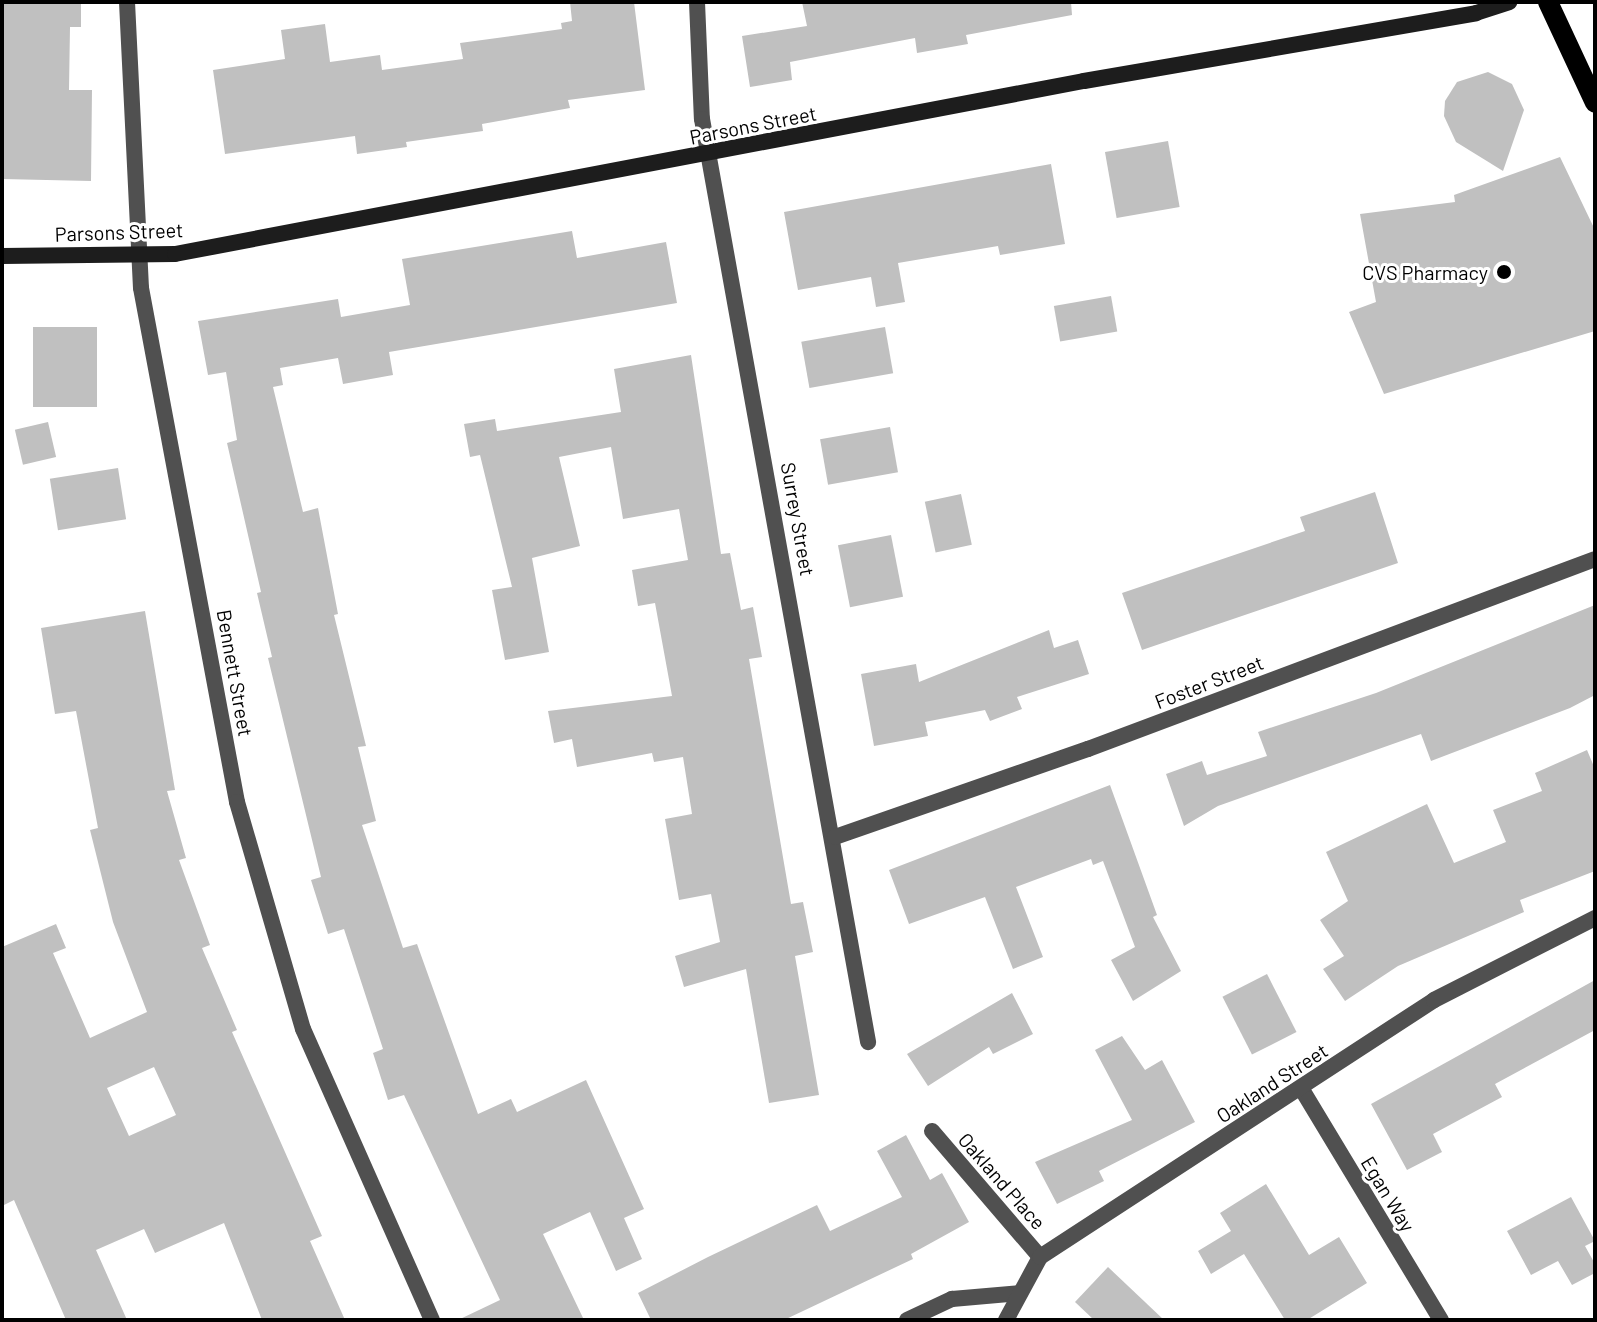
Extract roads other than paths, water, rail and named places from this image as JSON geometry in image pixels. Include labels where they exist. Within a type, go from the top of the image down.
[{"type":"main road","points":[[1548,2],[1595,103]]},
{"type":"street","name":"Bennett Street","points":[[127,2],[144,305],[237,802],[277,951],[303,1029],[432,1320]]},
{"type":"street","name":"Surrey Street","points":[[697,2],[702,119],[835,837],[868,1042]]},
{"type":"street","name":"Parsons Street","points":[[2,256],[140,251],[175,254],[1084,81],[1476,13],[1509,2]]},
{"type":"street","name":"Foster Street","points":[[835,837],[1088,749],[1595,559]]},
{"type":"street","name":"Oakland Street","points":[[1006,1320],[1040,1257],[1434,1000],[1595,918]]},
{"type":"street","name":"Egan Way","points":[[1301,1088],[1441,1320]]},
{"type":"street","name":"Oakland Place","points":[[932,1131],[1040,1257]]},
{"type":"street","points":[[907,1320],[952,1299],[1020,1293]]},
{"type":"place","name":"CVS Pharmacy","points":[[1504,272]]}]
